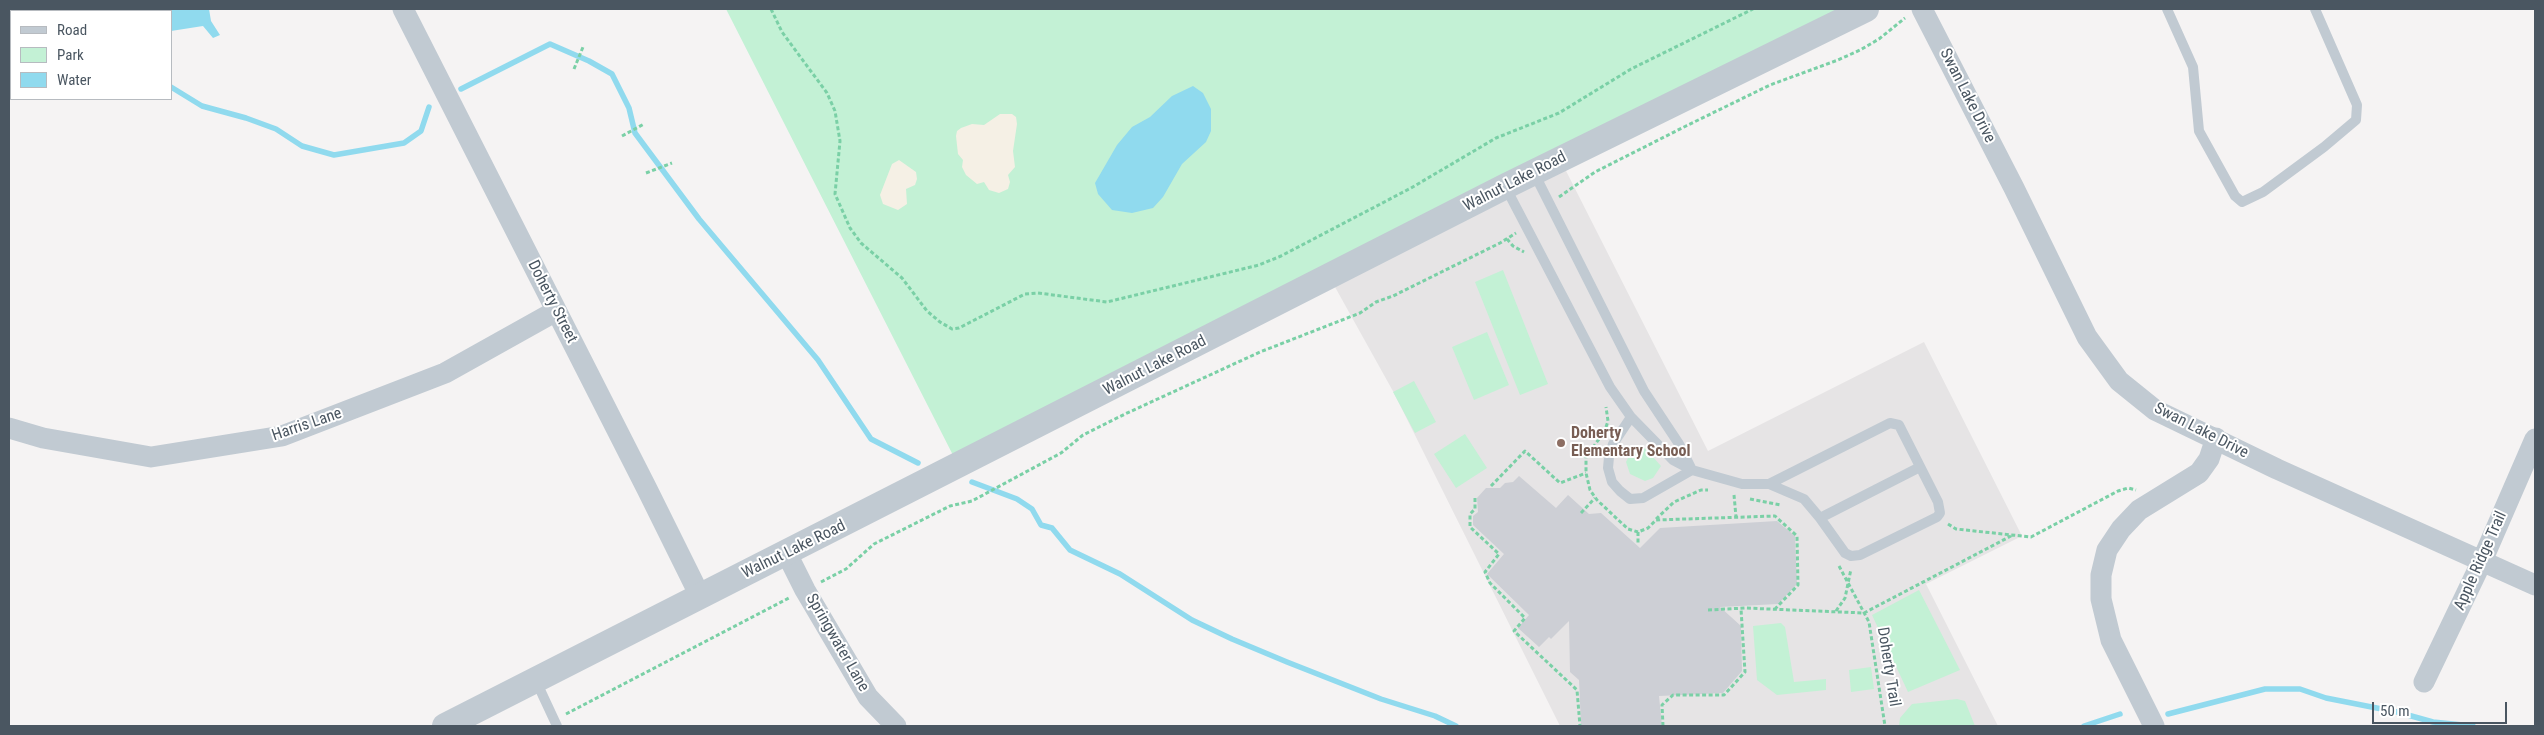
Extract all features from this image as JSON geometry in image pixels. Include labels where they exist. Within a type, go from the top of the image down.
[{"type":"street","name":"Doherty Street","points":[[402,9],[700,596]]},
{"type":"street","name":"Walnut Lake Road","points":[[445,726],[700,596],[787,554],[1506,186],[1866,9]]},
{"type":"street","name":"Swan Lake Drive","points":[[1922,9],[2087,337],[2119,382],[2155,410],[2277,469],[2535,585]]},
{"type":"street","name":"Harris Lane","points":[[9,428],[43,438],[151,457],[282,436],[445,373],[556,311]]},
{"type":"street","points":[[2154,726],[2111,640],[2101,599],[2101,575],[2107,550],[2121,529],[2139,510],[2199,473],[2210,459],[2216,438]]},
{"type":"street","name":"Apple Ridge Trail","points":[[2424,682],[2482,561],[2535,439]]},
{"type":"street","name":"Springwater Lane","points":[[787,554],[805,590],[868,697],[896,726]]},
{"type":"lane","points":[[2167,9],[2193,67],[2199,131],[2235,196],[2242,202],[2263,192],[2324,147],[2356,120],[2357,104],[2315,9]]},
{"type":"lane","points":[[1534,172],[1549,206],[1644,391],[1679,444],[1692,470]]},
{"type":"lane","points":[[1506,186],[1610,387],[1631,417],[1673,460],[1692,470],[1742,484],[1769,484],[1804,499],[1845,553],[1853,556],[1860,555],[1937,517],[1940,513],[1938,502],[1899,425],[1890,423],[1769,484]]},
{"type":"lane","points":[[1631,417],[1613,444],[1608,468],[1612,482],[1630,499],[1642,498],[1692,470]]},
{"type":"lane","points":[[1820,518],[1920,467]]},
{"type":"lane","points":[[536,681],[555,724]]},
{"type":"path","points":[[771,9],[782,32],[827,93],[835,111],[840,140],[835,194],[850,228],[861,243],[902,278],[927,311],[952,329],[959,328],[1025,294],[1038,293],[1107,302],[1259,265],[1282,256],[1411,188],[1496,138],[1559,113],[1631,69],[1753,9]]},
{"type":"path","points":[[1549,206],[1595,172],[1770,85],[1845,57],[1879,39],[1904,18],[1922,9]]},
{"type":"path","points":[[574,69],[583,47]]},
{"type":"path","points":[[622,136],[644,124]]},
{"type":"path","points":[[646,173],[672,163]]},
{"type":"path","points":[[555,724],[846,569],[874,544],[950,506],[972,501],[1062,453],[1084,435],[1133,410],[1260,352],[1360,313],[1376,302],[1393,296],[1500,243],[1526,224]]},
{"type":"path","points":[[1491,486],[1525,451],[1560,483],[1586,474]]},
{"type":"path","points":[[1937,517],[1956,529],[2031,537],[2111,494],[2128,488],[2160,497]]},
{"type":"path","points":[[1656,520],[1663,510],[1674,502],[1701,490],[1714,491]]},
{"type":"path","points":[[1728,494],[1788,507]]},
{"type":"path","points":[[1734,495],[1736,517]]},
{"type":"path","points":[[1475,498],[1475,509],[1470,514],[1470,527],[1500,554],[1485,572],[1490,583],[1525,618],[1514,631],[1577,690],[1580,726]]},
{"type":"path","points":[[1581,513],[1595,498]]},
{"type":"path","points":[[1638,532],[1638,544]]},
{"type":"path","points":[[1708,610],[1741,609],[1864,613],[2011,536]]},
{"type":"path","points":[[1835,612],[1845,598],[1853,556]]},
{"type":"path","name":"Doherty Trail","points":[[1835,560],[1849,582],[1864,613],[1873,642],[1885,726]]},
{"type":"path","points":[[1663,726],[1662,705],[1674,695],[1724,695],[1745,672],[1741,609]]},
{"type":"shaded area","name":"Doherty Elementary School","points":[[1561,161],[1708,451],[1924,342],[2022,536],[1926,584],[1998,726],[1560,726],[1394,393],[1330,278]]},
{"type":"green space","points":[[726,9],[1856,9],[958,465]]},
{"type":"green space","points":[[1503,270],[1548,384],[1520,395],[1475,282]]},
{"type":"green space","points":[[1487,332],[1509,385],[1474,400],[1452,347]]},
{"type":"green space","points":[[1414,381],[1436,422],[1415,433],[1393,392]]},
{"type":"green space","points":[[1465,434],[1487,468],[1456,488],[1434,454]]},
{"type":"green space","points":[[1643,446],[1661,466],[1653,478],[1645,481],[1630,474],[1626,462],[1632,450]]},
{"type":"green space","points":[[1919,590],[1960,670],[1908,692],[1872,615]]},
{"type":"green space","points":[[1781,623],[1785,627],[1794,682],[1826,679],[1826,690],[1777,695],[1757,680],[1753,626]]},
{"type":"green space","points":[[1871,667],[1874,689],[1851,692],[1849,670]]},
{"type":"green space","points":[[1957,699],[1965,701],[1975,726],[1899,726],[1900,718],[1912,704]]},
{"type":"sand","points":[[1000,114],[1012,114],[1016,117],[1017,124],[1013,151],[1015,167],[1008,175],[1010,182],[1008,189],[999,193],[989,190],[984,182],[977,184],[966,175],[962,167],[963,160],[958,154],[956,136],[957,131],[961,128],[972,124],[984,125]]},
{"type":"sand","points":[[899,160],[916,172],[917,179],[915,185],[906,189],[907,204],[898,210],[883,204],[880,195],[892,164]]},
{"type":"water","points":[[209,9],[211,21],[220,35],[213,38],[203,26],[172,31],[172,10],[130,10]]},
{"type":"water","points":[[1193,86],[1203,93],[1211,109],[1211,131],[1206,142],[1182,164],[1163,197],[1153,208],[1132,213],[1112,210],[1098,194],[1095,183],[1117,145],[1132,127],[1150,117],[1172,96]]},
{"type":"building","points":[[1519,476],[1556,508],[1568,495],[1589,514],[1601,513],[1640,548],[1660,528],[1777,521],[1795,536],[1797,584],[1778,604],[1720,607],[1741,626],[1742,671],[1723,693],[1659,696],[1662,726],[1581,726],[1579,680],[1570,672],[1569,621],[1551,639],[1549,637],[1539,647],[1518,628],[1529,615],[1487,574],[1504,554],[1473,525],[1473,516],[1478,512],[1477,498],[1486,488],[1500,488],[1505,483],[1513,482]]},
{"type":"waterway","points":[[461,89],[550,44],[589,61],[612,74],[629,108],[635,133],[699,219],[818,360],[871,439],[918,463]]},
{"type":"waterway","points":[[172,88],[202,106],[246,118],[276,129],[302,146],[334,155],[404,143],[421,131],[429,107]]},
{"type":"waterway","points":[[972,482],[1017,499],[1032,509],[1041,525],[1052,528],[1070,550],[1120,574],[1192,620],[1287,662],[1381,699],[1435,716],[1456,726]]},
{"type":"waterway","points":[[2168,714],[2265,689],[2300,689],[2326,698],[2397,712],[2433,722],[2473,726]]},
{"type":"waterway","points":[[2084,726],[2120,714]]},
{"type":"place","name":"Doherty Elementary School","points":[[1561,443]]}]
